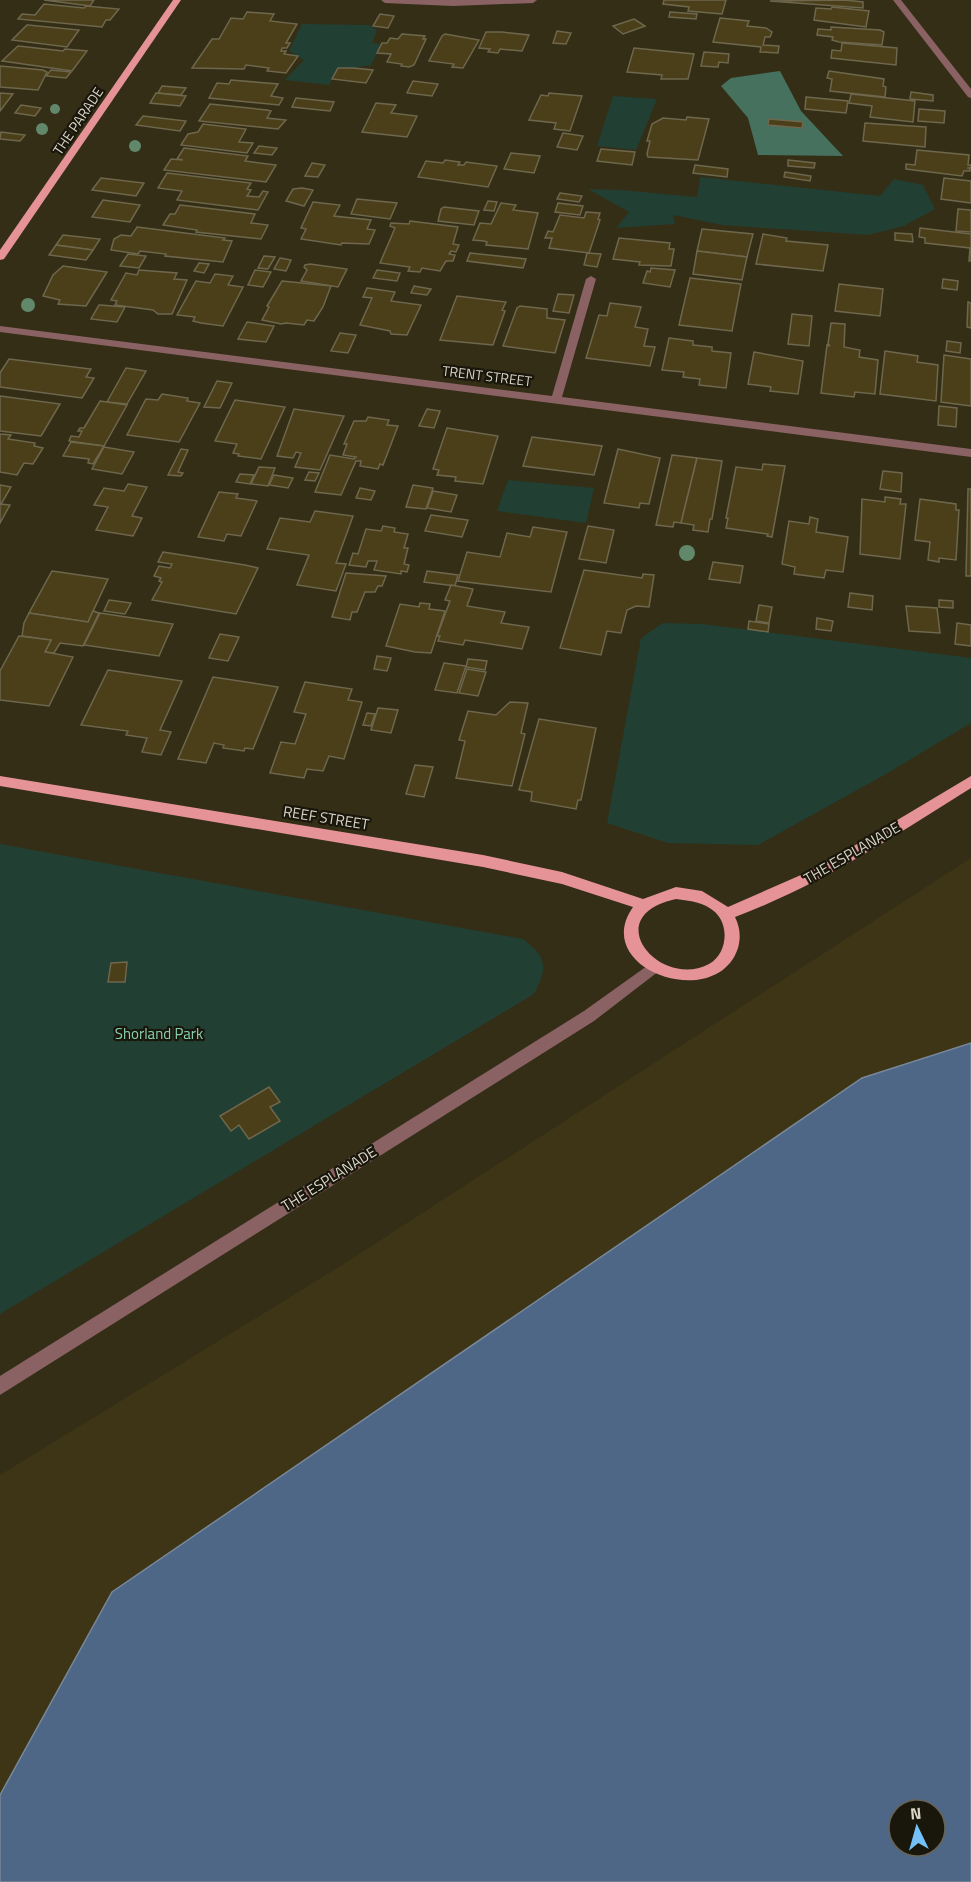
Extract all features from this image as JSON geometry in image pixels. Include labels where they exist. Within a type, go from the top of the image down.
[{"type":"main road","name":"THE PARADE","points":[[0,257],[177,0]]},
{"type":"main road","name":"REEF STREET","points":[[0,781],[474,860],[562,878],[644,904]]},
{"type":"main road","name":"THE ESPLANADE","points":[[726,914],[761,903],[817,875],[971,781]]},
{"type":"main road","points":[[690,893],[711,901],[726,914],[734,938],[730,952],[719,965],[702,972],[683,975],[654,967],[641,956],[632,939],[633,920],[644,904],[662,895],[690,893]]},
{"type":"street","points":[[386,0],[443,3],[533,0]]},
{"type":"street","points":[[897,0],[971,95]]},
{"type":"street","points":[[556,400],[591,279]]},
{"type":"street","name":"TRENT STREET","points":[[0,329],[971,453]]},
{"type":"street","name":"THE ESPLANADE","points":[[0,1386],[589,1016],[654,967]]},
{"type":"green space","points":[[302,24],[369,25],[377,30],[372,43],[382,44],[371,65],[342,73],[329,85],[285,80],[304,60],[289,51]]},
{"type":"green space","points":[[780,71],[801,111],[843,156],[758,155],[748,118],[721,86],[731,78]]},
{"type":"green space","points":[[613,96],[657,99],[636,150],[597,146]]},
{"type":"green space","points":[[700,177],[880,196],[894,179],[923,185],[935,209],[904,226],[868,235],[722,225],[673,215],[675,224],[616,228],[629,212],[588,189],[697,197]]},
{"type":"green space","points":[[508,480],[594,488],[586,523],[497,511]]},
{"type":"green space","points":[[663,623],[702,624],[971,658],[971,723],[886,774],[758,845],[668,843],[607,823],[641,638]]},
{"type":"green space","name":"Shorland Park","points":[[0,844],[523,939],[541,957],[542,977],[534,994],[0,1314]]},
{"type":"sand","points":[[971,858],[971,1043],[862,1078],[112,1592],[0,1795],[0,1475],[339,1267]]},
{"type":"water","points":[[971,1043],[971,1882],[0,1882],[0,1795],[112,1592],[862,1078]]},
{"type":"building","points":[[44,0],[94,0],[90,6]]},
{"type":"building","points":[[664,0],[726,0],[722,14],[688,11],[689,7],[663,4]]},
{"type":"building","points":[[845,0],[863,2],[863,8],[770,1]]},
{"type":"building","points":[[44,4],[119,9],[110,20],[106,20],[102,27],[18,19],[22,14],[35,15]]},
{"type":"building","points":[[832,7],[869,11],[866,27],[814,20],[816,8],[831,9]]},
{"type":"building","points":[[247,12],[274,14],[270,21],[297,24],[286,43],[290,43],[281,51],[286,51],[284,54],[298,56],[286,73],[246,65],[244,69],[192,68],[212,39],[219,39],[231,18],[243,19]]},
{"type":"building","points":[[670,12],[697,14],[696,19],[669,17]]},
{"type":"building","points":[[380,14],[394,16],[388,28],[373,26]]},
{"type":"building","points":[[720,18],[749,21],[747,26],[766,28],[772,32],[770,37],[765,37],[763,45],[779,46],[778,53],[760,52],[761,47],[713,42]]},
{"type":"building","points":[[634,19],[645,26],[623,34],[613,26]]},
{"type":"building","points":[[27,25],[79,30],[67,47],[12,40]]},
{"type":"building","points":[[831,27],[880,30],[884,32],[882,45],[839,42],[832,40],[833,37],[817,35],[818,29],[831,30]]},
{"type":"building","points":[[557,31],[571,33],[566,44],[553,43]]},
{"type":"building","points":[[486,32],[529,35],[522,51],[500,49],[498,53],[488,52],[490,49],[479,48]]},
{"type":"building","points":[[402,34],[425,36],[423,39],[426,39],[414,65],[409,67],[387,62],[391,54],[377,53],[382,43],[387,43],[390,38],[398,39]]},
{"type":"building","points":[[445,34],[479,40],[463,68],[452,67],[454,64],[429,61]]},
{"type":"building","points":[[842,43],[897,48],[896,65],[831,58],[832,50],[841,51]]},
{"type":"building","points":[[18,46],[87,51],[72,71],[2,61]]},
{"type":"building","points":[[634,48],[694,54],[688,79],[661,79],[662,75],[627,72]]},
{"type":"building","points":[[704,52],[729,54],[728,63],[719,62],[718,67],[701,66]]},
{"type":"building","points":[[0,66],[47,72],[38,90],[0,87]]},
{"type":"building","points":[[338,68],[373,70],[366,83],[332,79]]},
{"type":"building","points":[[51,70],[71,72],[66,78],[46,76]]},
{"type":"building","points":[[829,71],[884,79],[885,97],[830,91],[832,79],[827,78]]},
{"type":"building","points":[[231,80],[278,84],[271,96],[283,98],[279,105],[209,98],[217,83],[229,84]]},
{"type":"building","points":[[413,81],[438,84],[432,96],[407,93]]},
{"type":"building","points":[[162,86],[186,88],[181,95],[158,93]]},
{"type":"building","points":[[911,92],[933,95],[933,101],[910,99]]},
{"type":"building","points":[[0,93],[13,94],[0,111]]},
{"type":"building","points":[[156,93],[186,96],[180,106],[150,103]]},
{"type":"building","points":[[549,93],[582,96],[570,131],[554,129],[556,123],[529,120],[541,95],[548,96]]},
{"type":"building","points":[[851,94],[915,101],[913,122],[870,117],[872,106],[849,103]]},
{"type":"building","points":[[806,97],[848,101],[846,113],[805,109]]},
{"type":"building","points":[[296,98],[334,102],[330,111],[292,107]]},
{"type":"building","points":[[376,103],[396,105],[391,113],[417,116],[407,137],[362,132]]},
{"type":"building","points":[[210,104],[267,110],[271,111],[267,118],[286,120],[278,129],[199,121]]},
{"type":"building","points":[[21,105],[41,108],[35,116],[15,113]]},
{"type":"building","points":[[919,109],[945,111],[944,123],[918,121]]},
{"type":"building","points":[[143,116],[186,121],[180,131],[136,125]]},
{"type":"building","points":[[687,117],[709,119],[698,160],[648,157],[650,141],[647,141],[652,124],[663,118],[686,120]]},
{"type":"building","points":[[769,119],[803,122],[802,128],[768,125]]},
{"type":"building","points":[[865,123],[926,127],[925,147],[863,141]]},
{"type":"building","points":[[203,124],[246,129],[239,142],[253,143],[247,153],[181,145],[188,134],[198,132]]},
{"type":"building","points":[[1,132],[25,135],[20,141],[0,139]]},
{"type":"building","points":[[563,133],[583,136],[577,150],[557,147]]},
{"type":"building","points":[[259,146],[277,148],[272,155],[254,153]]},
{"type":"building","points":[[184,148],[248,156],[245,161],[276,165],[266,182],[164,170],[171,159],[183,160],[177,159]]},
{"type":"building","points":[[601,149],[635,152],[632,165],[597,161]]},
{"type":"building","points":[[917,150],[969,155],[970,171],[964,171],[962,176],[906,169],[906,164],[915,165]]},
{"type":"building","points":[[511,153],[540,156],[534,173],[504,169]]},
{"type":"building","points":[[445,160],[460,162],[458,165],[464,165],[466,162],[497,166],[488,187],[418,177],[426,161],[443,163]]},
{"type":"building","points":[[788,160],[815,163],[814,168],[788,166]]},
{"type":"building","points":[[312,163],[325,165],[318,177],[305,176]]},
{"type":"building","points":[[695,165],[728,169],[727,177],[693,173]]},
{"type":"building","points":[[785,172],[811,176],[810,181],[784,177]]},
{"type":"building","points":[[167,173],[251,183],[247,189],[251,190],[247,196],[259,197],[263,191],[268,192],[258,210],[177,200],[182,191],[158,188]]},
{"type":"building","points":[[101,178],[144,183],[136,196],[92,190]]},
{"type":"building","points":[[944,178],[971,181],[971,203],[941,199]]},
{"type":"building","points":[[293,189],[313,190],[304,206],[286,201]]},
{"type":"building","points":[[560,193],[582,196],[579,202],[557,199]]},
{"type":"building","points":[[357,199],[397,203],[390,219],[351,214]]},
{"type":"building","points":[[103,200],[140,205],[130,222],[92,217]]},
{"type":"building","points":[[488,201],[497,202],[494,211],[484,210]]},
{"type":"building","points":[[313,202],[340,205],[334,216],[371,220],[367,229],[375,230],[369,244],[342,243],[341,245],[301,239],[306,229],[301,228]]},
{"type":"building","points":[[501,203],[516,205],[513,210],[538,213],[528,249],[486,245],[487,242],[473,240],[480,223],[491,224]]},
{"type":"building","points":[[558,203],[583,206],[580,215],[555,212]]},
{"type":"building","points":[[180,205],[255,214],[251,223],[268,225],[261,239],[196,232],[197,230],[163,225],[170,214],[175,214]]},
{"type":"building","points":[[444,207],[479,211],[474,225],[438,221],[441,209]]},
{"type":"building","points":[[958,209],[971,210],[971,232],[956,231]]},
{"type":"building","points":[[586,212],[600,213],[598,219],[600,220],[589,253],[549,248],[552,238],[545,238],[548,231],[553,232],[560,215],[584,218]]},
{"type":"building","points":[[410,221],[458,227],[453,244],[459,245],[456,252],[451,251],[449,254],[455,255],[453,261],[446,261],[440,271],[422,268],[420,272],[408,271],[410,267],[380,263],[395,228],[390,226],[391,223],[409,224]]},
{"type":"building","points":[[137,227],[225,238],[223,240],[232,241],[223,262],[140,251],[138,254],[111,250],[114,239],[121,235],[131,236]]},
{"type":"building","points":[[920,228],[971,234],[971,261],[969,261],[970,248],[925,243],[925,238],[919,237]]},
{"type":"building","points":[[702,229],[753,234],[747,257],[697,251]]},
{"type":"building","points":[[895,233],[912,234],[913,242],[895,240]]},
{"type":"building","points":[[763,234],[787,238],[786,241],[828,245],[823,271],[756,264]]},
{"type":"building","points":[[63,235],[100,239],[93,250],[56,245]]},
{"type":"building","points":[[619,238],[670,243],[669,249],[674,249],[671,266],[639,265],[640,262],[613,259]]},
{"type":"building","points":[[56,245],[93,250],[86,260],[49,255]]},
{"type":"building","points":[[697,251],[747,257],[742,280],[693,274]]},
{"type":"building","points":[[470,253],[526,259],[523,268],[467,261]]},
{"type":"building","points":[[587,253],[601,254],[597,267],[584,265]]},
{"type":"building","points":[[128,254],[146,256],[139,268],[120,266]]},
{"type":"building","points":[[264,256],[275,257],[268,269],[258,268]]},
{"type":"building","points":[[280,258],[291,260],[286,271],[274,269]]},
{"type":"building","points":[[199,263],[209,264],[204,273],[194,271]]},
{"type":"building","points":[[305,265],[347,269],[338,287],[301,281],[307,270]]},
{"type":"building","points":[[63,266],[107,272],[86,306],[58,304],[60,300],[43,296],[53,275]]},
{"type":"building","points":[[651,268],[675,270],[670,287],[643,283],[647,271],[650,272]]},
{"type":"building","points":[[139,270],[177,273],[174,279],[187,280],[172,314],[158,314],[153,310],[115,305],[117,301],[111,300],[126,273],[137,275]]},
{"type":"building","points":[[255,270],[271,272],[263,287],[248,285]]},
{"type":"building","points":[[377,270],[400,273],[397,281],[373,278]]},
{"type":"building","points":[[215,274],[233,276],[228,285],[243,287],[223,326],[193,321],[195,317],[177,315],[196,281],[210,283]]},
{"type":"building","points":[[690,278],[741,284],[732,331],[679,325]]},
{"type":"building","points":[[943,279],[958,281],[957,290],[942,288]]},
{"type":"building","points":[[282,281],[331,286],[323,307],[314,321],[307,320],[304,325],[262,320],[269,307],[267,306]]},
{"type":"building","points":[[839,284],[883,289],[880,316],[835,311]]},
{"type":"building","points":[[414,286],[431,289],[427,295],[411,293]]},
{"type":"building","points":[[367,288],[395,292],[391,301],[421,305],[407,335],[391,334],[390,331],[360,325],[372,298],[363,297]]},
{"type":"building","points":[[558,294],[574,295],[569,313],[553,311]]},
{"type":"building","points":[[457,296],[506,302],[493,345],[440,340]]},
{"type":"building","points":[[968,302],[971,303],[971,328],[967,327]]},
{"type":"building","points":[[610,303],[641,307],[635,327],[648,329],[644,346],[655,347],[650,366],[586,358],[599,315],[607,316]]},
{"type":"building","points":[[99,305],[125,307],[117,322],[91,319]]},
{"type":"building","points":[[520,306],[547,309],[547,318],[565,320],[555,353],[503,346],[517,308]]},
{"type":"building","points":[[792,314],[812,316],[809,346],[788,344]]},
{"type":"building","points":[[247,322],[274,326],[266,342],[238,339]]},
{"type":"building","points":[[831,323],[845,324],[844,347],[860,350],[859,357],[878,360],[875,394],[855,392],[854,397],[821,393],[827,345],[830,346],[828,344]]},
{"type":"building","points":[[340,333],[356,335],[348,353],[331,351]]},
{"type":"building","points":[[669,338],[693,341],[693,345],[712,347],[712,351],[731,353],[726,388],[699,385],[700,379],[683,377],[684,372],[662,370]]},
{"type":"building","points":[[947,341],[961,343],[960,353],[946,351]]},
{"type":"building","points":[[885,351],[918,356],[917,362],[938,365],[936,401],[880,394]]},
{"type":"building","points":[[754,352],[803,361],[798,394],[770,391],[771,387],[748,384]]},
{"type":"building","points":[[944,355],[971,359],[971,406],[941,402]]},
{"type":"building","points":[[9,359],[91,369],[86,377],[94,378],[82,398],[0,387],[0,373]]},
{"type":"building","points":[[126,368],[146,371],[127,404],[107,402]]},
{"type":"building","points":[[217,381],[232,383],[220,408],[204,407]]},
{"type":"building","points":[[162,394],[188,398],[187,401],[200,403],[179,442],[127,435],[146,399],[158,400]]},
{"type":"building","points":[[0,396],[60,404],[41,436],[0,431]]},
{"type":"building","points":[[235,400],[285,407],[261,459],[238,456],[239,454],[233,453],[237,444],[215,441]]},
{"type":"building","points":[[100,401],[127,405],[104,446],[69,441],[71,436],[79,437],[82,431],[78,431],[84,428]]},
{"type":"building","points":[[939,406],[957,408],[956,427],[938,425]]},
{"type":"building","points":[[294,409],[344,416],[320,470],[295,467],[301,453],[296,452],[293,458],[277,456]]},
{"type":"building","points":[[427,409],[440,411],[434,428],[419,426]]},
{"type":"building","points":[[368,417],[389,420],[387,425],[398,426],[383,465],[380,464],[378,469],[360,466],[361,461],[356,461],[341,495],[315,492],[330,455],[354,459],[356,457],[343,455],[347,444],[344,444],[354,421],[366,421]]},
{"type":"building","points":[[447,428],[498,436],[483,484],[455,481],[456,477],[437,475],[439,470],[433,469]]},
{"type":"building","points":[[0,434],[11,435],[8,439],[35,443],[34,446],[43,448],[33,464],[24,463],[17,475],[0,472]]},
{"type":"building","points":[[532,437],[602,446],[594,475],[523,466]]},
{"type":"building","points":[[71,442],[104,446],[93,464],[88,463],[89,459],[63,456]]},
{"type":"building","points":[[104,447],[134,452],[122,474],[92,469]]},
{"type":"building","points":[[181,449],[188,450],[178,472],[183,473],[181,476],[168,475]]},
{"type":"building","points":[[618,449],[660,458],[649,504],[640,503],[639,508],[604,503]]},
{"type":"building","points":[[672,455],[697,458],[681,523],[674,522],[673,527],[656,525]]},
{"type":"building","points":[[697,458],[722,461],[708,532],[693,530],[694,525],[681,523]]},
{"type":"building","points":[[763,464],[785,466],[772,537],[767,536],[768,534],[726,528],[736,467],[762,470]]},
{"type":"building","points":[[259,467],[275,468],[268,486],[251,484]]},
{"type":"building","points":[[883,471],[902,473],[901,492],[880,489]]},
{"type":"building","points":[[309,472],[319,473],[315,481],[305,480]]},
{"type":"building","points":[[240,474],[254,475],[250,484],[236,482]]},
{"type":"building","points":[[274,475],[293,478],[288,488],[269,485]]},
{"type":"building","points":[[128,484],[147,487],[132,516],[142,518],[133,536],[96,530],[108,507],[94,505],[104,488],[124,491]]},
{"type":"building","points":[[0,485],[11,487],[1,504],[10,505],[0,523]]},
{"type":"building","points":[[413,485],[433,488],[426,509],[406,507]]},
{"type":"building","points":[[360,488],[375,491],[371,500],[356,498]]},
{"type":"building","points":[[968,489],[971,489],[971,576],[966,576]]},
{"type":"building","points":[[433,491],[457,495],[451,512],[427,508]]},
{"type":"building","points":[[219,492],[238,494],[236,498],[257,501],[241,536],[227,534],[224,541],[198,537]]},
{"type":"building","points":[[885,497],[901,499],[900,504],[906,504],[900,559],[860,554],[862,499],[885,502]]},
{"type":"building","points":[[920,499],[956,504],[956,510],[959,510],[956,560],[939,558],[939,562],[928,560],[930,542],[915,540]]},
{"type":"building","points":[[315,511],[353,516],[336,563],[346,564],[336,591],[297,585],[309,555],[267,549],[280,518],[310,522]]},
{"type":"building","points":[[431,515],[468,520],[462,537],[425,531]]},
{"type":"building","points":[[810,517],[818,519],[816,532],[848,537],[843,572],[826,570],[824,578],[794,574],[795,567],[782,564],[789,521],[809,524]]},
{"type":"building","points":[[383,526],[395,528],[394,532],[408,534],[404,548],[408,548],[404,564],[409,565],[407,572],[401,571],[401,574],[374,570],[377,561],[368,561],[366,567],[349,565],[353,553],[358,554],[366,529],[381,531]]},
{"type":"building","points":[[588,526],[614,530],[606,563],[579,559]]},
{"type":"building","points":[[533,527],[567,532],[551,592],[458,581],[467,552],[500,557],[507,533],[530,537]]},
{"type":"building","points":[[163,552],[258,568],[236,614],[152,600],[162,582],[159,581],[161,578],[154,576],[159,566],[170,568],[172,564],[158,562]]},
{"type":"building","points":[[713,562],[743,566],[740,583],[709,579]]},
{"type":"building","points":[[584,570],[642,578],[643,574],[654,575],[649,607],[636,606],[627,610],[621,633],[607,631],[601,655],[560,648]]},
{"type":"building","points":[[52,571],[108,579],[88,622],[29,613]]},
{"type":"building","points":[[427,571],[458,575],[455,586],[424,582]]},
{"type":"building","points":[[346,573],[386,576],[382,586],[378,586],[375,592],[365,592],[357,612],[352,612],[350,620],[332,617]]},
{"type":"building","points":[[451,585],[473,589],[467,606],[505,612],[501,623],[529,627],[522,649],[465,640],[463,645],[438,641],[440,636],[437,636],[450,601],[445,600]]},
{"type":"building","points":[[850,593],[873,596],[872,610],[848,607]]},
{"type":"building","points":[[109,600],[131,603],[125,614],[104,611]]},
{"type":"building","points":[[939,600],[953,601],[953,608],[939,607]]},
{"type":"building","points":[[420,603],[430,604],[429,609],[445,611],[431,653],[386,646],[400,604],[419,607]]},
{"type":"building","points":[[759,605],[772,607],[769,623],[756,621]]},
{"type":"building","points":[[906,606],[937,608],[940,633],[909,631]]},
{"type":"building","points":[[93,611],[99,613],[83,646],[60,643],[54,653],[45,652],[51,640],[22,636],[24,623],[29,613],[88,622]]},
{"type":"building","points":[[100,613],[173,624],[159,656],[84,645]]},
{"type":"building","points":[[817,618],[833,621],[831,631],[816,629]]},
{"type":"building","points":[[749,621],[769,624],[768,632],[748,629]]},
{"type":"building","points":[[957,623],[971,625],[971,646],[955,644]]},
{"type":"building","points":[[220,634],[239,637],[228,661],[209,658]]},
{"type":"building","points":[[19,636],[51,640],[45,652],[73,657],[49,706],[0,700],[0,671]]},
{"type":"building","points":[[377,656],[391,658],[387,671],[374,669]]},
{"type":"building","points":[[468,659],[487,661],[485,670],[466,667]]},
{"type":"building","points":[[444,663],[466,666],[457,693],[435,690]]},
{"type":"building","points":[[467,669],[486,672],[478,696],[459,693]]},
{"type":"building","points":[[108,670],[182,681],[160,730],[171,732],[161,755],[142,752],[147,738],[126,735],[128,731],[81,725]]},
{"type":"building","points":[[213,677],[278,687],[253,749],[245,748],[244,751],[223,748],[224,745],[214,743],[206,763],[178,759]]},
{"type":"building","points":[[305,682],[352,689],[348,700],[362,702],[344,759],[329,756],[323,771],[307,769],[304,778],[270,773],[281,742],[295,744],[306,714],[294,712]]},
{"type":"building","points":[[510,702],[528,703],[521,733],[525,734],[512,786],[456,778],[465,741],[459,740],[468,711],[496,715]]},
{"type":"building","points":[[378,708],[398,710],[391,733],[371,730]]},
{"type":"building","points":[[367,713],[375,714],[371,726],[363,725]]},
{"type":"building","points":[[539,719],[596,728],[581,800],[578,800],[576,809],[531,801],[532,792],[519,790]]},
{"type":"building","points":[[415,765],[433,767],[424,797],[406,794]]},
{"type":"building","points":[[127,962],[125,982],[108,982],[111,963]]},
{"type":"building","points":[[269,1087],[280,1102],[270,1107],[280,1121],[249,1139],[239,1125],[231,1131],[220,1116]]}]
